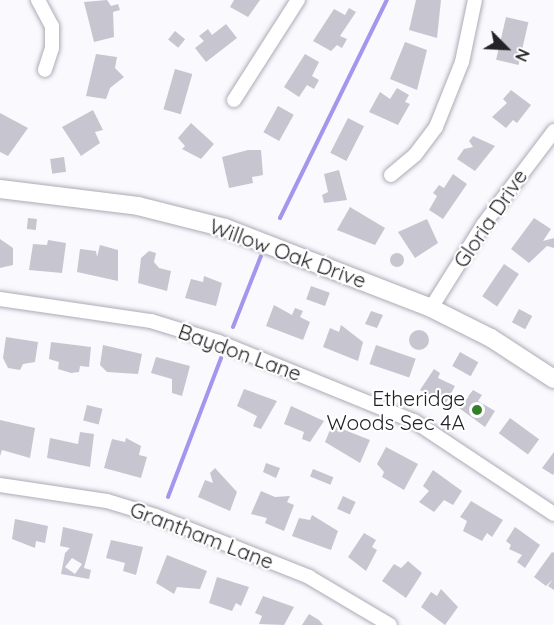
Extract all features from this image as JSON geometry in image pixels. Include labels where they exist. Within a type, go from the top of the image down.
[{"type":"street","points":[[38,0],[52,26],[52,48],[45,70]]},
{"type":"street","points":[[234,100],[298,0]]},
{"type":"street","points":[[391,175],[416,155],[436,126],[462,62],[475,0]]},
{"type":"street","name":"Gloria Drive","points":[[431,308],[483,225],[554,131]]},
{"type":"street","name":"Willow Oak Drive","points":[[0,189],[138,206],[194,218],[431,308],[491,338],[554,379]]},
{"type":"street","name":"Baydon Lane","points":[[0,299],[151,321],[219,342],[414,421],[554,514]]},
{"type":"street","name":"Grantham Lane","points":[[0,485],[107,501],[156,516],[309,577],[390,625]]},
{"type":"building","points":[[107,0],[111,6],[118,4],[120,10],[113,12],[114,37],[94,42],[84,2]]},
{"type":"building","points":[[234,0],[260,0],[248,17],[230,7]]},
{"type":"building","points":[[416,0],[441,0],[437,38],[409,30]]},
{"type":"building","points":[[349,8],[356,12],[340,36],[347,39],[342,48],[337,45],[331,51],[313,41],[334,9],[345,15]]},
{"type":"building","points":[[506,17],[528,22],[519,65],[496,60]]},
{"type":"building","points":[[226,24],[237,38],[206,62],[195,48],[204,41],[199,36],[208,29],[212,35]]},
{"type":"building","points":[[175,31],[185,39],[178,48],[168,40]]},
{"type":"building","points":[[405,42],[427,50],[417,90],[390,79]]},
{"type":"building","points":[[96,54],[117,57],[115,68],[124,77],[110,88],[106,99],[86,96]]},
{"type":"building","points":[[305,54],[319,62],[312,76],[319,80],[314,89],[307,85],[299,97],[284,87]]},
{"type":"building","points":[[175,69],[192,74],[181,114],[163,109]]},
{"type":"building","points":[[397,88],[409,95],[405,102],[410,104],[398,125],[369,112],[380,92],[390,99]]},
{"type":"building","points":[[511,90],[531,105],[517,123],[513,120],[506,128],[492,117],[507,103],[503,99]]},
{"type":"building","points":[[278,106],[294,115],[279,141],[263,132]]},
{"type":"building","points":[[93,110],[103,130],[95,132],[100,143],[81,156],[62,127]]},
{"type":"building","points":[[0,113],[28,128],[8,156],[0,152]]},
{"type":"building","points":[[348,118],[364,126],[346,161],[330,153]]},
{"type":"building","points":[[191,123],[214,144],[201,159],[182,149],[185,146],[178,138]]},
{"type":"building","points":[[473,136],[495,146],[475,171],[457,159],[464,149],[473,147],[469,141]]},
{"type":"building","points":[[248,150],[261,150],[263,175],[252,177],[253,183],[229,188],[222,157]]},
{"type":"building","points":[[64,157],[66,172],[52,174],[50,159]]},
{"type":"building","points":[[339,170],[347,200],[324,203],[322,195],[328,192],[324,174]]},
{"type":"building","points":[[453,174],[467,184],[443,219],[429,210],[437,196],[433,193],[439,185],[444,188]]},
{"type":"building","points":[[350,207],[385,228],[375,245],[337,230]]},
{"type":"building","points":[[28,218],[37,219],[36,230],[27,229]]},
{"type":"building","points":[[534,218],[551,229],[543,241],[554,238],[554,248],[547,246],[529,263],[511,249]]},
{"type":"building","points":[[427,219],[438,243],[415,258],[398,232]]},
{"type":"building","points":[[0,239],[13,248],[13,265],[0,268]]},
{"type":"building","points":[[48,240],[66,243],[62,273],[29,270],[33,244],[47,245]]},
{"type":"building","points":[[100,245],[118,250],[118,281],[77,272],[80,249],[96,251],[97,257]]},
{"type":"building","points":[[149,251],[156,253],[154,262],[159,268],[171,271],[167,291],[138,283],[141,258]]},
{"type":"building","points":[[397,253],[402,255],[404,260],[402,265],[397,267],[392,265],[390,260],[392,255]]},
{"type":"building","points":[[504,264],[519,274],[497,306],[482,296]]},
{"type":"building","points":[[204,276],[222,283],[216,306],[185,298],[191,279],[203,282]]},
{"type":"building","points":[[311,286],[330,293],[325,306],[306,299]]},
{"type":"building","points":[[274,305],[292,315],[295,308],[303,311],[300,317],[310,322],[303,340],[266,326]]},
{"type":"building","points":[[519,309],[532,316],[525,329],[512,322]]},
{"type":"building","points":[[371,311],[383,315],[377,328],[365,324]]},
{"type":"building","points":[[341,325],[363,342],[358,361],[323,347],[330,328],[339,332]]},
{"type":"building","points":[[415,330],[423,330],[429,336],[429,344],[423,350],[415,350],[409,344],[409,336]]},
{"type":"building","points":[[6,337],[38,342],[35,362],[23,364],[20,370],[8,368],[3,358]]},
{"type":"building","points":[[51,342],[91,347],[89,367],[80,366],[79,372],[71,373],[58,369],[59,362],[49,359]]},
{"type":"building","points":[[103,345],[142,354],[138,374],[107,372],[100,365]]},
{"type":"building","points":[[376,345],[416,359],[409,378],[369,364]]},
{"type":"building","points":[[460,352],[478,362],[471,376],[452,366]]},
{"type":"building","points":[[156,357],[190,366],[182,396],[172,393],[172,379],[151,373]]},
{"type":"building","points":[[434,369],[440,373],[438,378],[455,386],[446,403],[420,390]]},
{"type":"building","points":[[244,389],[277,401],[261,429],[253,426],[257,416],[237,406]]},
{"type":"building","name":"Etheridge Woods Sec 4A","points":[[473,390],[482,395],[478,401],[495,411],[485,427],[459,408]]},
{"type":"building","points":[[87,405],[103,409],[99,424],[83,421]]},
{"type":"building","points":[[291,406],[324,421],[310,442],[302,439],[304,432],[284,424]]},
{"type":"building","points":[[510,418],[539,439],[528,455],[499,433]]},
{"type":"building","points":[[0,420],[35,428],[30,458],[2,450],[0,456]]},
{"type":"building","points":[[332,425],[370,440],[360,463],[325,442]]},
{"type":"building","points":[[80,432],[94,434],[90,467],[47,458],[50,438],[78,444]]},
{"type":"building","points":[[126,438],[141,446],[139,455],[147,457],[141,478],[104,468],[112,439],[125,442]]},
{"type":"building","points":[[386,447],[418,464],[404,490],[382,477],[384,472],[377,464]]},
{"type":"building","points":[[554,452],[554,473],[553,475],[542,468]]},
{"type":"building","points":[[266,463],[280,468],[276,478],[263,472]]},
{"type":"building","points":[[215,468],[237,492],[230,511],[198,497],[205,480],[213,483],[210,473]]},
{"type":"building","points":[[313,469],[333,477],[330,485],[310,476]]},
{"type":"building","points":[[433,470],[462,491],[453,505],[444,500],[434,512],[419,502],[429,491],[423,486]]},
{"type":"building","points":[[261,491],[275,497],[290,496],[287,502],[294,505],[284,531],[265,523],[267,518],[251,514]]},
{"type":"building","points":[[343,496],[356,502],[350,515],[337,509]]},
{"type":"building","points":[[471,501],[503,520],[492,537],[487,533],[482,541],[463,531],[467,521],[460,517]]},
{"type":"building","points":[[312,515],[338,531],[331,550],[292,536],[299,518],[310,520]]},
{"type":"building","points":[[15,519],[48,526],[45,543],[36,541],[35,548],[12,539]]},
{"type":"building","points":[[63,527],[93,534],[84,568],[91,570],[89,579],[61,574],[65,553],[70,548],[60,546]],"holes":[[[72,558],[82,564],[75,574],[65,567]]]},
{"type":"building","points":[[515,527],[540,545],[525,568],[517,562],[522,555],[509,549],[511,545],[506,541]]},
{"type":"building","points":[[364,533],[376,540],[372,547],[377,550],[366,571],[348,557]]},
{"type":"building","points":[[111,540],[143,547],[136,575],[123,571],[125,563],[106,558]]},
{"type":"building","points":[[552,552],[554,553],[554,590],[548,586],[553,579],[546,586],[534,577]]},
{"type":"building","points":[[167,555],[207,571],[200,589],[177,587],[174,594],[156,583]]},
{"type":"building","points":[[408,561],[422,573],[406,598],[382,581],[394,564],[401,568]]},
{"type":"building","points":[[217,577],[249,587],[241,606],[236,603],[232,611],[209,603]]},
{"type":"building","points":[[441,589],[458,607],[445,625],[421,607],[431,592],[437,596]]},
{"type":"building","points":[[263,596],[294,607],[284,625],[259,624],[262,616],[255,613]]},
{"type":"building","points":[[309,614],[319,620],[323,625],[302,625]]},
{"type":"waterway","points":[[280,218],[387,0]]},
{"type":"waterway","points":[[233,327],[261,256]]},
{"type":"waterway","points":[[168,497],[221,358]]},
{"type":"place","name":"Etheridge Woods Sec 4A","points":[[477,410]]}]
